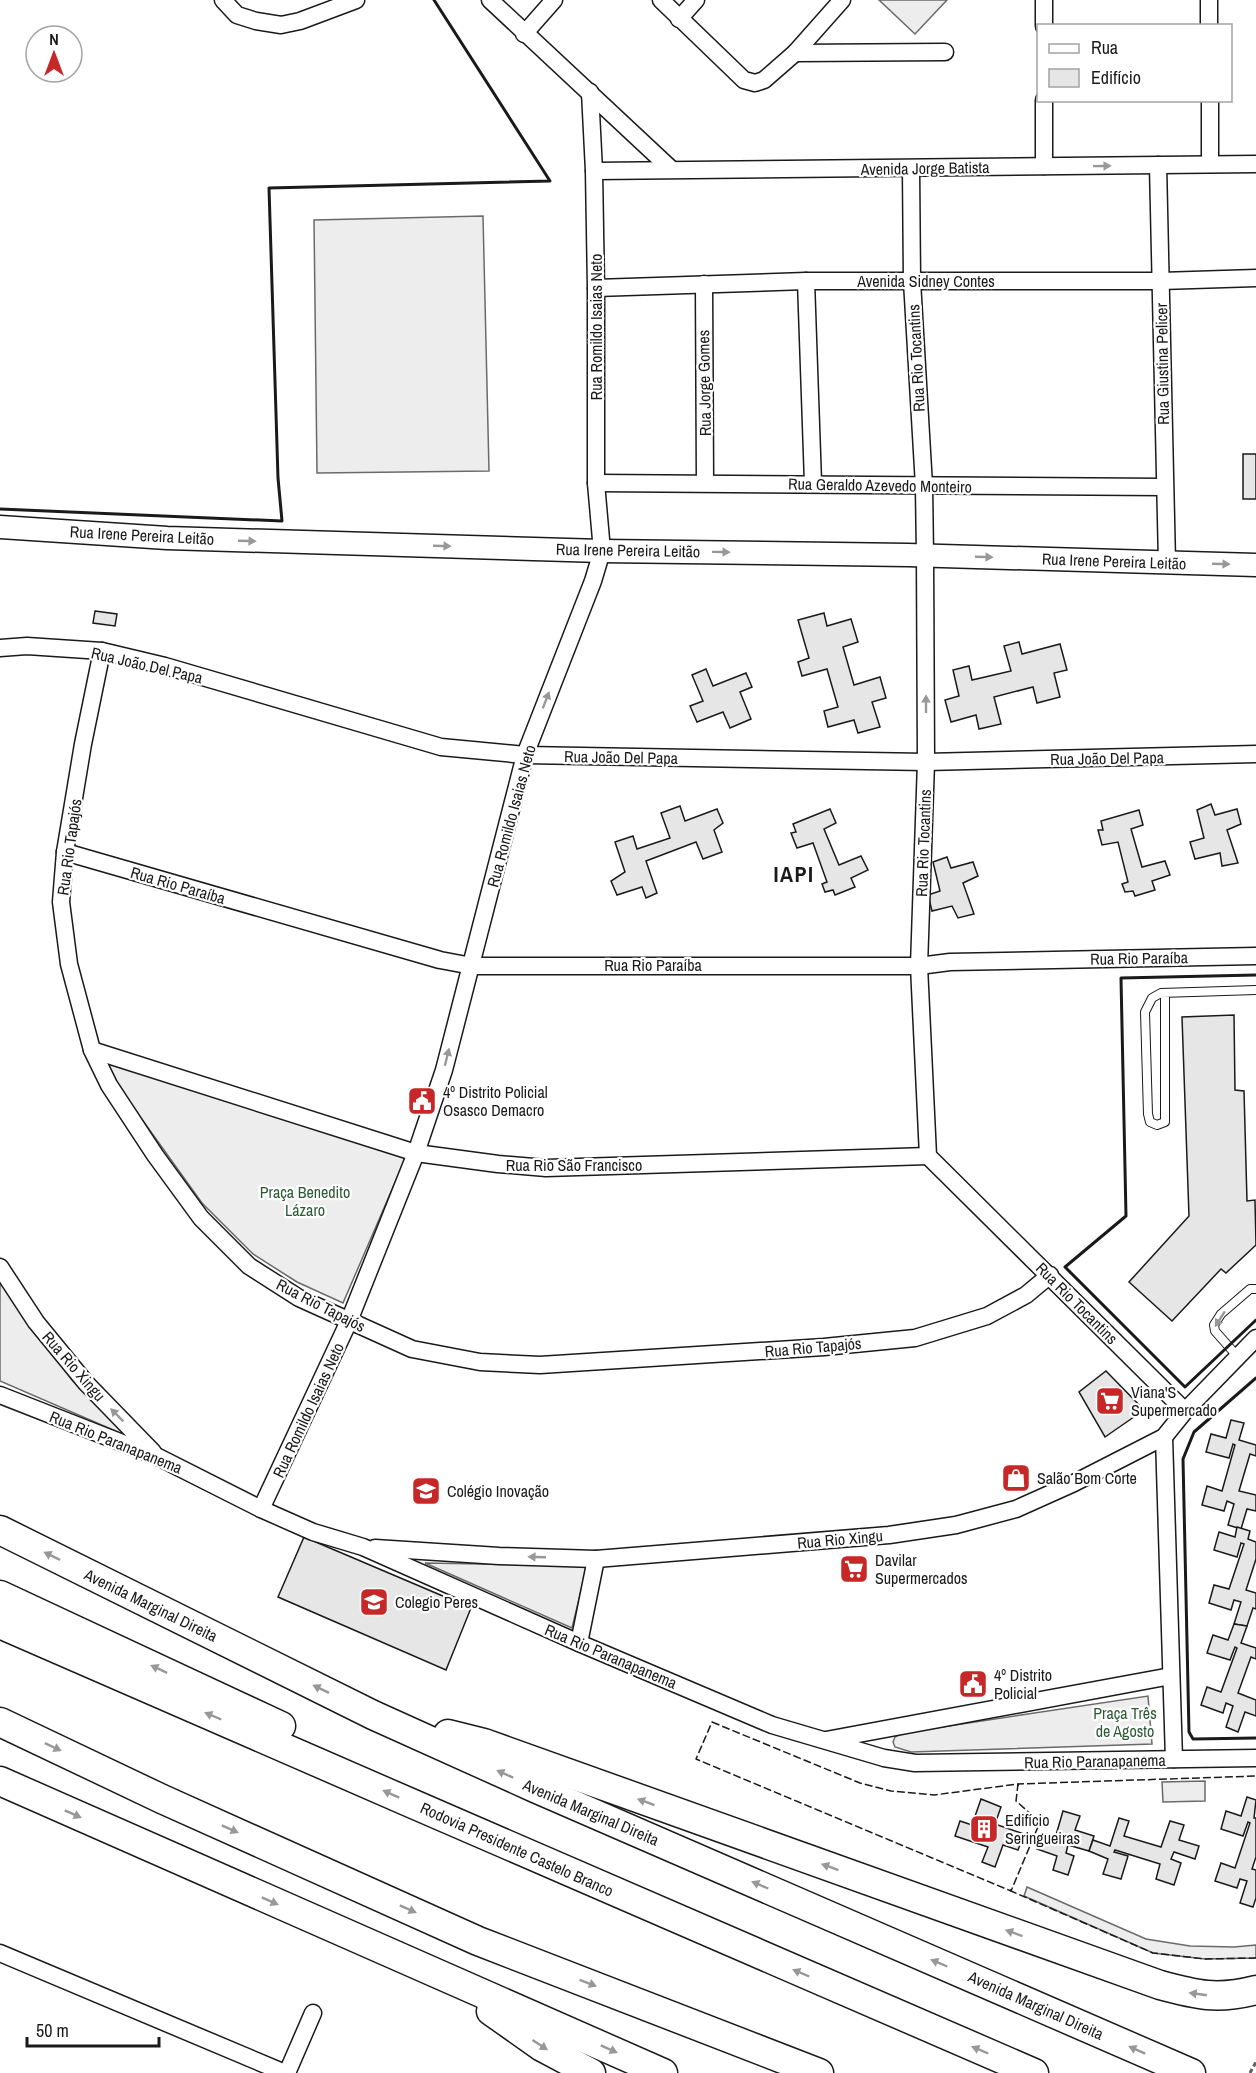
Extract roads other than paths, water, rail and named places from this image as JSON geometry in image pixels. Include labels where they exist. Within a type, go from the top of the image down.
[{"type":"highway","name":"Avenida Marginal Direita","points":[[0,1530],[373,1715],[535,1788],[1191,2073]]},
{"type":"highway","points":[[0,1595],[278,1723],[337,1770]]},
{"type":"highway","name":"Rodovia Presidente Castelo Branco","points":[[0,1624],[1034,2073]]},
{"type":"highway","points":[[373,1715],[484,1743],[1160,1985],[1194,1994],[1222,1997],[1256,1990]]},
{"type":"highway","points":[[0,1722],[162,1799],[478,1941],[819,2073]]},
{"type":"highway","points":[[0,1781],[663,2073]]},
{"type":"highway","points":[[440,1975],[542,2047],[591,2073]]},
{"type":"street","points":[[223,0],[237,15],[280,25],[300,21],[356,0]]},
{"type":"street","points":[[490,0],[671,169]]},
{"type":"street","points":[[524,34],[554,0]]},
{"type":"street","points":[[661,0],[744,80],[755,83],[764,80],[795,53],[842,0]]},
{"type":"street","points":[[679,19],[696,0]]},
{"type":"street","points":[[1044,0],[1044,24]]},
{"type":"street","points":[[1209,0],[1209,24]]},
{"type":"street","points":[[795,53],[945,52]]},
{"type":"street","name":"Rua Romildo Isaias Neto","points":[[261,1509],[349,1321],[416,1153],[444,1070],[525,755],[593,581],[602,550],[596,483],[596,288],[590,92]]},
{"type":"street","points":[[1044,102],[1044,166]]},
{"type":"street","points":[[1210,102],[1210,164]]},
{"type":"street","name":"Avenida Jorge Batista","points":[[594,171],[1256,164]]},
{"type":"street","name":"Rua Giustina Pelicer","points":[[1158,165],[1167,563]]},
{"type":"street","name":"Rua Rio Tocantins","points":[[911,169],[912,281],[926,556],[926,762],[919,966],[928,1156],[1185,1411]]},
{"type":"street","name":"Avenida Sidney Contes","points":[[596,288],[806,281],[1161,281],[1256,278]]},
{"type":"street","points":[[806,281],[813,483]]},
{"type":"street","name":"Rua Jorge Gomes","points":[[704,284],[705,483]]},
{"type":"street","name":"Rua Geraldo Azevedo Monteiro","points":[[596,483],[1164,487]]},
{"type":"street","name":"Rua Irene Pereira Leitão","points":[[0,527],[167,538],[1256,565]]},
{"type":"street","name":"Rua João Del Papa","points":[[0,648],[27,646],[102,651],[165,666],[441,747],[525,755],[926,762],[1256,754]]},
{"type":"street","name":"Rua Rio Tapajós","points":[[102,651],[83,744],[65,852],[61,902],[69,964],[92,1050],[109,1085],[155,1155],[201,1218],[249,1266],[300,1298],[412,1349],[480,1362],[540,1365],[824,1347],[915,1338],[987,1316],[1026,1295],[1050,1275]]},
{"type":"street","name":"Rua Rio Paraíba","points":[[65,852],[440,960],[472,966],[919,966],[950,962],[1256,956]]},
{"type":"street","name":"Rua Rio São Francisco","points":[[92,1050],[416,1153],[498,1164],[546,1168],[928,1156]]},
{"type":"street","name":"Rua Rio Xingu","points":[[0,1267],[36,1322],[86,1383],[158,1456]]},
{"type":"street","name":"Rua Rio Xingu","points":[[363,1547],[499,1556],[596,1559],[889,1535],[956,1525],[1016,1509],[1074,1483],[1164,1437],[1185,1411],[1256,1338]]},
{"type":"street","name":"Rua Rio Paranapanema","points":[[0,1395],[158,1456],[261,1509],[313,1532],[363,1547],[579,1643],[772,1725],[822,1741],[884,1758],[915,1763],[1256,1758]]},
{"type":"street","points":[[1164,1437],[1174,1760]]},
{"type":"street","points":[[579,1643],[596,1559]]},
{"type":"street","points":[[822,1741],[1171,1676]]},
{"type":"street","points":[[0,1953],[286,2073],[313,2013]]},
{"type":"lane","points":[[1165,993],[1165,1122],[1157,1125],[1150,1122],[1148,1114],[1145,1012],[1152,998],[1161,993],[1256,990]]},
{"type":"lane","points":[[1238,1357],[1215,1331],[1214,1325],[1221,1314],[1250,1289],[1256,1289]]},
{"type":"place","name":"4º Distrito Policial Osasco Demacro","points":[[422,1101]]},
{"type":"place","name":"Viana'S Supermercado","points":[[1110,1401]]},
{"type":"place","name":"Salão Bom Corte","points":[[1016,1478]]},
{"type":"place","name":"Colégio Inovação","points":[[426,1491]]},
{"type":"place","name":"Davilar Supermercados","points":[[854,1569]]},
{"type":"place","name":"Colegio Peres","points":[[374,1602]]},
{"type":"place","name":"4º Distrito Policial","points":[[973,1684]]},
{"type":"place","name":"Edifício Seringueiras","points":[[984,1829]]},
{"type":"district","name":"IAPI","points":[[794,874]]},
{"type":"park label","name":"Praça Benedito Lázaro","points":[[305,1201]]},
{"type":"park label","name":"Praça Três de Agosto","points":[[1125,1722]]}]
